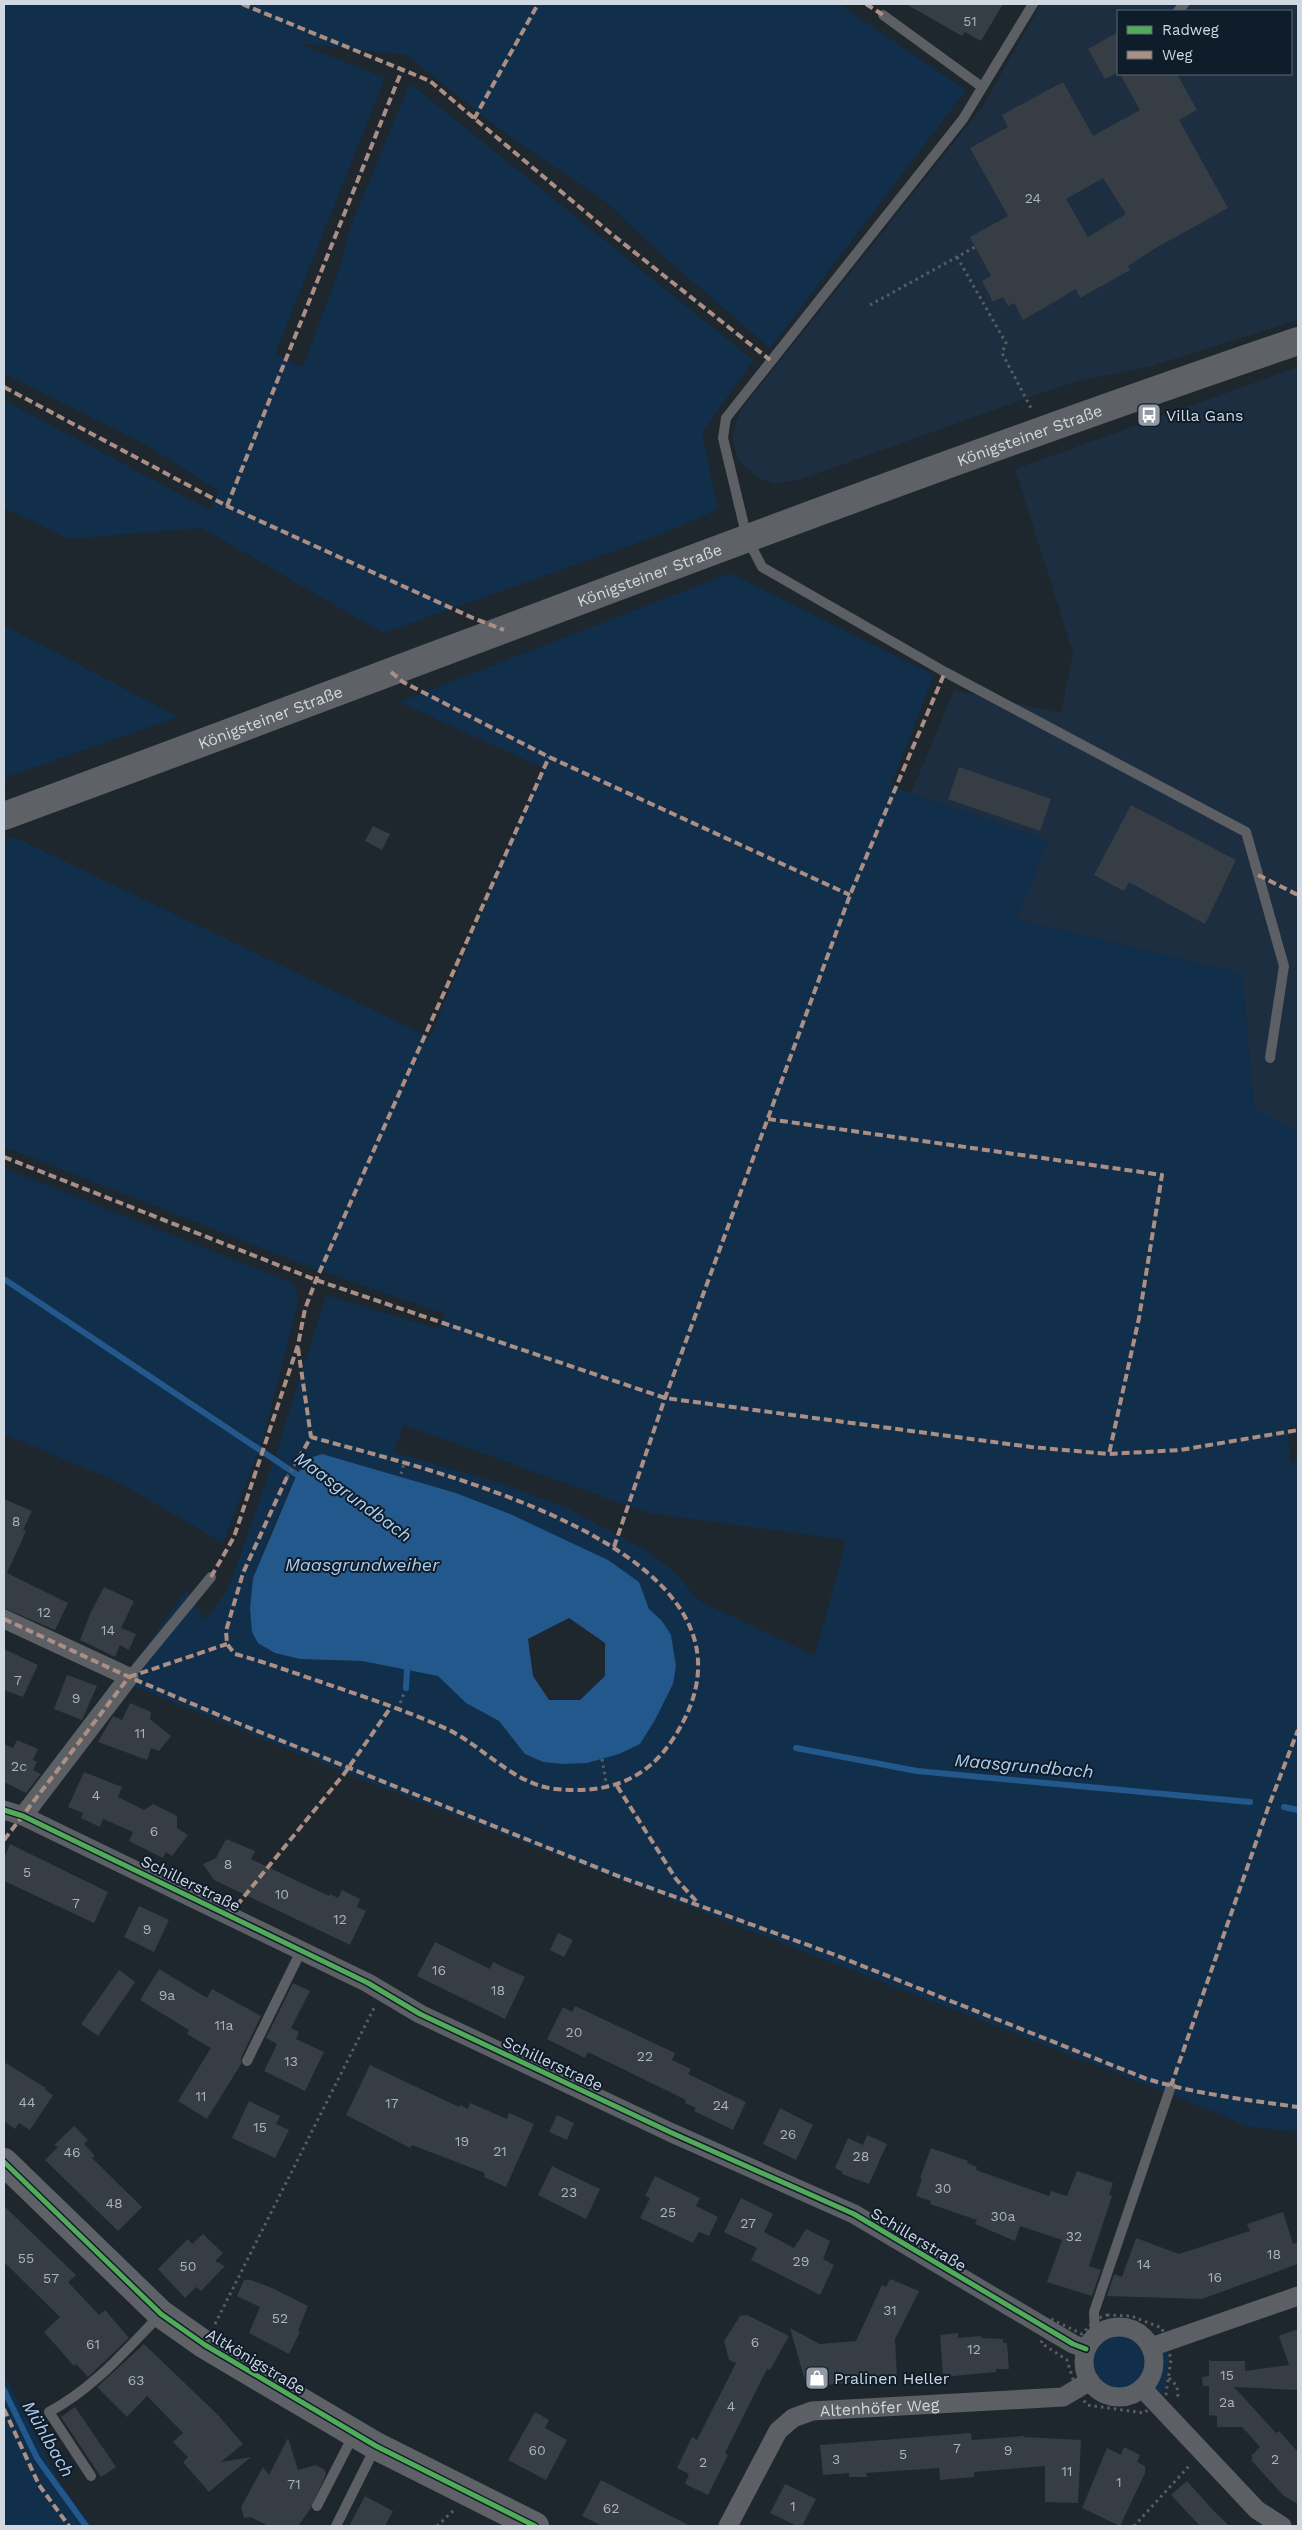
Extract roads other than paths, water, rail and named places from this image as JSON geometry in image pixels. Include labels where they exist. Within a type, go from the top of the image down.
[{"type":"main road","name":"Königsteiner Straße","points":[[4,816],[747,538],[1042,430],[1298,341]]},
{"type":"main road","name":"Altkönigstraße","points":[[4,2162],[161,2314],[205,2345],[365,2439],[535,2526]]},
{"type":"street","points":[[4,1619],[129,1678],[23,1816]]},
{"type":"street","name":"Schillerstraße","points":[[4,1810],[23,1816],[302,1951],[383,1992],[429,2018],[672,2134],[854,2214],[1060,2336],[1092,2335]]},
{"type":"street","points":[[1159,2345],[1154,2358],[1154,2369],[1150,2380],[1132,2394],[1120,2397],[1109,2395],[1098,2390],[1090,2381],[1086,2370],[1092,2335],[1115,2328],[1126,2328],[1159,2345],[1298,2296]]},
{"type":"street","name":"Altenhöfer Weg","points":[[728,2526],[778,2431],[793,2418],[812,2411],[1063,2397],[1090,2381]]},
{"type":"street","points":[[1142,2388],[1257,2510],[1282,2526]]},
{"type":"lane","points":[[1033,4],[963,119],[909,190],[726,418],[723,438],[747,538],[762,567],[945,672],[1246,832],[1284,966],[1270,1058]]},
{"type":"lane","points":[[883,15],[982,87]]},
{"type":"lane","points":[[129,1678],[211,1577]]},
{"type":"lane","points":[[247,2061],[302,1951]]},
{"type":"lane","points":[[1092,2335],[1094,2312],[1170,2086]]},
{"type":"lane","points":[[91,2476],[50,2412],[74,2399],[96,2381],[161,2314]]},
{"type":"lane","points":[[317,2506],[365,2439]]},
{"type":"lane","points":[[336,2526],[365,2439]]},
{"type":"water","name":"Maasgrundweiher","points":[[322,1454],[456,1493],[510,1514],[608,1560],[639,1582],[649,1609],[662,1621],[671,1635],[676,1666],[673,1684],[655,1720],[640,1744],[619,1754],[587,1763],[562,1764],[543,1762],[525,1754],[499,1721],[466,1703],[438,1676],[362,1661],[300,1659],[275,1653],[258,1643],[252,1632],[250,1608],[253,1578],[297,1474],[310,1458]],"holes":[[[569,1618],[605,1643],[605,1676],[580,1700],[549,1700],[533,1676],[528,1639]]]},
{"type":"waterway","name":"Maasgrundbach","points":[[4,1279],[302,1478]]},
{"type":"waterway","points":[[406,1688],[407,1669],[410,1662]]},
{"type":"waterway","name":"Maasgrundbach","points":[[796,1748],[917,1771],[1250,1802]]},
{"type":"waterway","name":"Maasgrundbach","points":[[1284,1807],[1298,1810]]},
{"type":"waterway","name":"Mühlbach","points":[[4,2390],[37,2458],[86,2526]]},
{"type":"place","name":"Villa Gans","points":[[1149,415]]},
{"type":"place","name":"Pralinen Heller","points":[[817,2378]]}]
